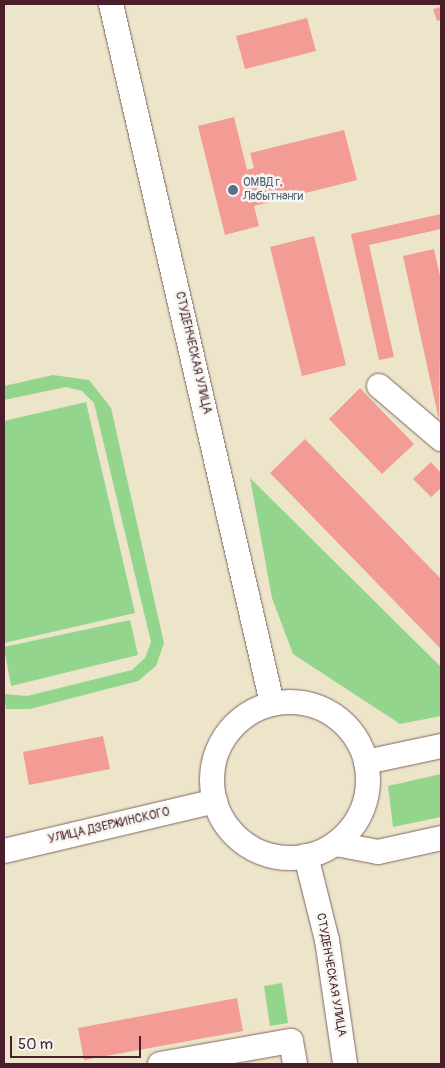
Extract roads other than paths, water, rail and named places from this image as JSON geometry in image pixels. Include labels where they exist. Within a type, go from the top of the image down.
[{"type":"street","name":"СТУДЕНЧЕСКАЯ УЛИЦА","points":[[112,4],[272,703]]},
{"type":"street","points":[[379,386],[441,439]]},
{"type":"street","points":[[272,703],[314,704],[336,715],[353,732],[366,762],[365,803],[354,826],[336,844],[306,856],[276,858],[243,844],[220,816],[215,801],[211,770],[218,748],[231,728],[249,712],[272,703]]},
{"type":"street","points":[[366,762],[441,746]]},
{"type":"street","name":"УЛИЦА ДЗЕРЖИНСКОГО","points":[[4,851],[215,801]]},
{"type":"street","points":[[336,844],[378,852],[441,838]]},
{"type":"street","name":"СТУДЕНЧЕСКАЯ УЛИЦА","points":[[306,856],[327,940],[345,1064]]},
{"type":"street","points":[[160,1064],[291,1041],[295,1064]]},
{"type":"place","name":"ОМВД г. Лабытнанги","points":[[233,190]]}]
